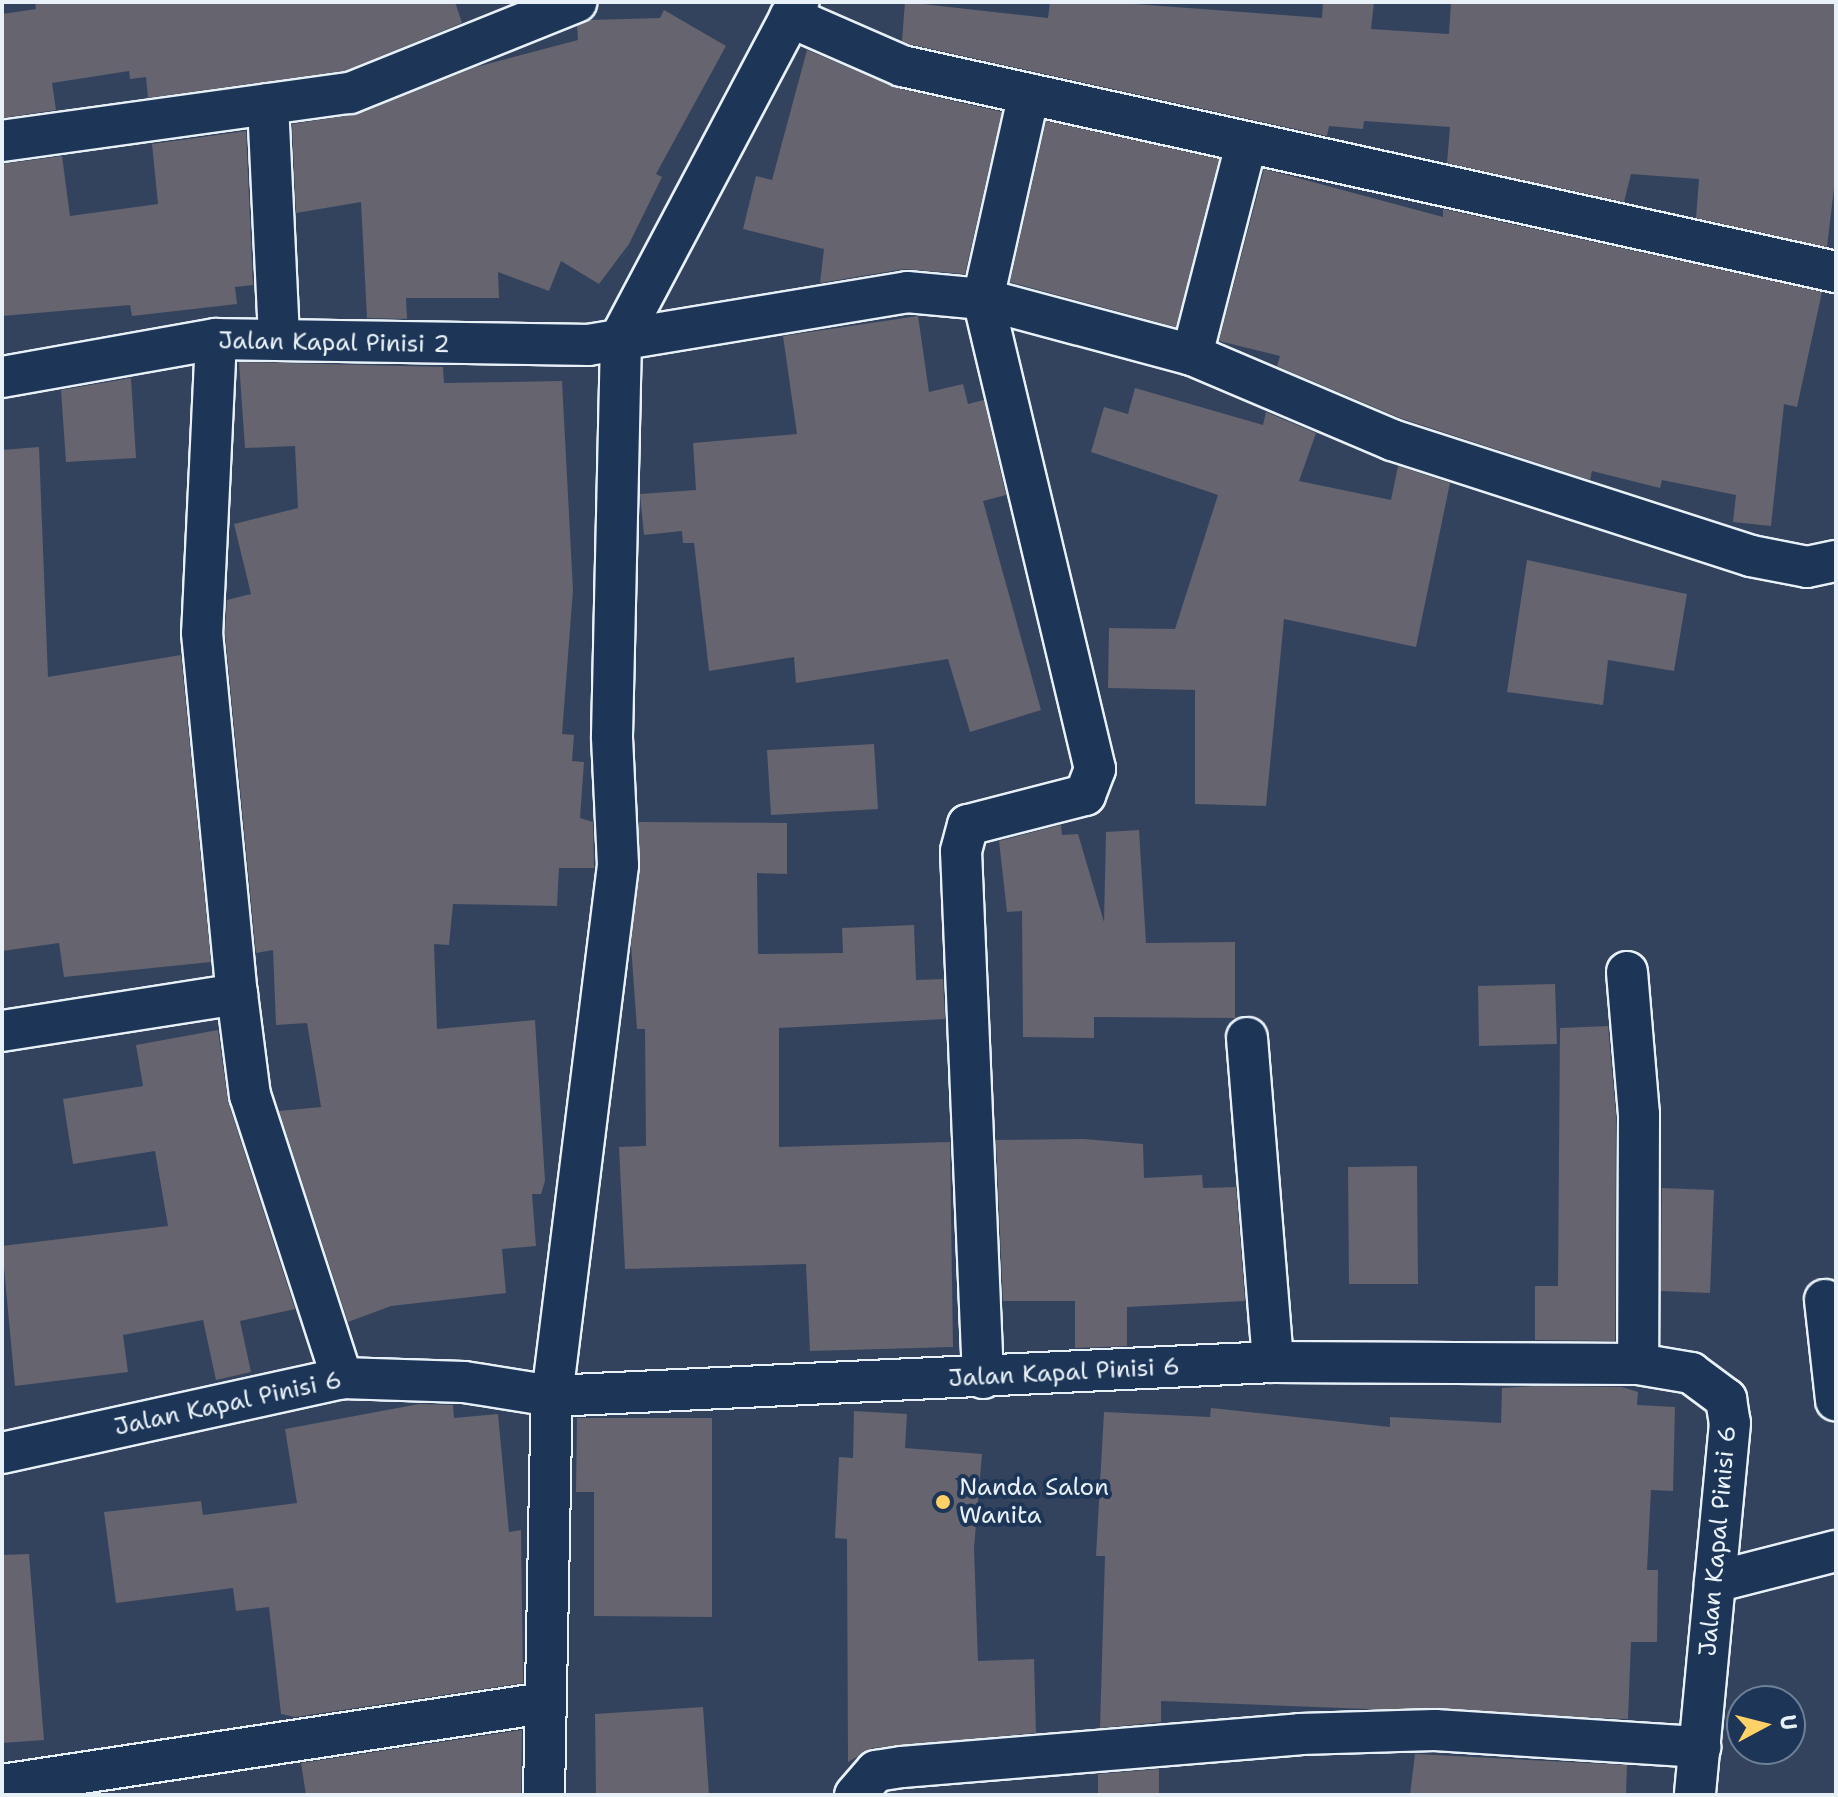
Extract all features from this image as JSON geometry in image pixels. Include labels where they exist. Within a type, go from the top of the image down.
[{"type":"street","points":[[2,141],[268,104],[388,83],[522,14],[576,2]]},
{"type":"street","points":[[544,1795],[552,1396],[618,865],[612,736],[621,337],[794,9],[902,66],[1246,145],[1836,272]]},
{"type":"street","points":[[983,1378],[961,851],[968,825],[1085,795],[1095,769],[983,299],[1029,94]]},
{"type":"street","points":[[268,104],[279,338]]},
{"type":"street","points":[[1192,355],[1246,145]]},
{"type":"street","name":"Jalan Kapal Pinisi 2","points":[[2,377],[216,339],[279,338],[532,347],[621,337],[907,292],[983,299],[1192,355],[1392,440],[1751,556],[1807,567],[1836,561]]},
{"type":"street","points":[[216,339],[202,633],[237,994],[250,1095],[342,1378]]},
{"type":"street","points":[[1627,972],[1639,1114],[1638,1364]]},
{"type":"street","points":[[2,1031],[237,994]]},
{"type":"street","points":[[1247,1038],[1273,1362]]},
{"type":"street","points":[[1825,1300],[1836,1400]]},
{"type":"street","name":"Jalan Kapal Pinisi 6","points":[[2,1453],[342,1378],[464,1382],[552,1396],[1273,1362],[1638,1364],[1691,1373],[1726,1399],[1715,1582],[1695,1795]]},
{"type":"street","points":[[1715,1582],[1836,1551]]},
{"type":"street","points":[[2,1785],[544,1703]]},
{"type":"street","points":[[855,1795],[876,1771],[902,1767],[1300,1734],[1435,1730],[1700,1747]]},
{"type":"building","points":[[35,2],[455,2],[462,23],[344,71],[148,98],[146,77],[130,79],[129,71],[52,83],[56,110],[2,118],[2,14],[36,9]]},
{"type":"building","points":[[905,2],[1048,18],[1050,2],[1108,2],[1322,18],[1323,2],[1374,2],[1371,29],[1449,34],[1451,2],[1835,2],[1836,171],[1827,247],[1696,218],[1699,179],[1631,174],[1624,202],[1447,163],[1450,127],[1364,121],[1363,129],[1329,126],[1327,136],[909,44],[902,41]]},
{"type":"building","points":[[664,10],[726,46],[656,174],[662,177],[629,244],[599,284],[561,261],[549,291],[498,272],[499,298],[406,298],[407,319],[367,318],[361,202],[296,213],[292,124],[358,114],[476,67],[578,40],[577,26],[590,20],[660,18]]},
{"type":"building","points":[[807,50],[897,88],[1002,112],[965,274],[904,269],[820,283],[824,249],[743,229],[756,176],[772,180]]},
{"type":"building","points":[[1046,121],[1219,159],[1176,327],[1010,282]]},
{"type":"building","points":[[246,131],[253,285],[235,287],[237,304],[132,316],[130,305],[2,316],[2,164],[62,156],[70,216],[158,204],[152,144]]},
{"type":"building","points":[[1264,169],[1443,217],[1443,209],[1822,292],[1797,407],[1784,404],[1771,526],[1733,522],[1736,495],[1662,480],[1660,488],[1592,471],[1590,480],[1400,418],[1277,366],[1280,356],[1219,341]]},
{"type":"building","points":[[918,316],[929,392],[963,384],[968,404],[984,400],[1006,495],[983,501],[1041,710],[970,732],[948,659],[796,683],[794,657],[709,671],[694,543],[683,543],[682,531],[644,535],[640,494],[696,490],[693,443],[797,434],[783,336]]},
{"type":"building","points":[[239,362],[443,367],[444,383],[562,381],[573,590],[562,734],[574,735],[572,761],[584,762],[580,818],[593,822],[594,868],[559,868],[557,906],[453,904],[449,945],[434,944],[437,1029],[535,1020],[545,1181],[541,1194],[532,1194],[536,1246],[502,1249],[506,1293],[391,1306],[348,1322],[279,1111],[321,1107],[307,1023],[276,1025],[273,950],[256,953],[225,632],[227,600],[251,594],[234,524],[298,508],[295,446],[245,448]]},
{"type":"building","points":[[131,378],[136,458],[66,462],[61,390]]},
{"type":"building","points":[[1135,388],[1263,425],[1266,412],[1316,433],[1299,481],[1391,500],[1398,466],[1450,483],[1416,647],[1284,619],[1266,806],[1195,804],[1195,690],[1108,688],[1109,628],[1175,629],[1218,495],[1091,452],[1104,407],[1128,414]]},
{"type":"building","points":[[39,447],[48,677],[181,655],[211,962],[64,977],[59,943],[2,951],[2,450]]},
{"type":"building","points":[[1527,560],[1687,594],[1674,671],[1608,660],[1603,705],[1507,692]]},
{"type":"building","points":[[874,744],[878,809],[771,815],[767,750]]},
{"type":"building","points":[[639,822],[787,823],[787,874],[757,873],[758,954],[843,953],[842,928],[914,925],[916,980],[943,979],[945,1019],[779,1028],[779,1147],[950,1142],[953,1347],[810,1351],[806,1264],[625,1269],[619,1147],[646,1146],[645,1029],[637,1029],[631,945]]},
{"type":"building","points":[[1061,825],[1062,835],[1078,834],[1104,922],[1106,832],[1139,830],[1146,943],[1235,942],[1235,1018],[1094,1017],[1094,1038],[1023,1037],[1022,911],[1007,912],[999,841]]},
{"type":"building","points":[[1555,984],[1557,1044],[1479,1046],[1478,986]]},
{"type":"building","points":[[1608,1026],[1616,1115],[1615,1341],[1535,1340],[1535,1286],[1558,1286],[1560,1028]]},
{"type":"building","points":[[218,1030],[228,1102],[295,1309],[240,1321],[251,1372],[216,1380],[203,1320],[123,1335],[128,1372],[15,1386],[2,1246],[168,1226],[155,1151],[73,1164],[63,1099],[143,1086],[136,1045]]},
{"type":"building","points":[[1084,1139],[1143,1144],[1144,1178],[1202,1175],[1203,1188],[1236,1187],[1245,1301],[1127,1307],[1127,1346],[1075,1348],[1075,1301],[1003,1301],[996,1140]]},
{"type":"building","points":[[1417,1166],[1418,1284],[1349,1284],[1348,1167]]},
{"type":"building","points":[[1662,1188],[1714,1190],[1710,1293],[1661,1291]]},
{"type":"building","points":[[1622,1387],[1638,1392],[1637,1405],[1675,1407],[1673,1491],[1651,1490],[1647,1570],[1658,1570],[1657,1642],[1631,1642],[1628,1719],[1161,1701],[1161,1722],[1100,1728],[1105,1556],[1096,1556],[1104,1412],[1210,1417],[1211,1408],[1390,1427],[1390,1417],[1501,1423],[1502,1388]]},
{"type":"building","points":[[419,1404],[453,1405],[454,1418],[498,1414],[509,1532],[521,1530],[523,1683],[295,1717],[281,1714],[269,1607],[236,1611],[233,1588],[116,1603],[104,1512],[201,1501],[203,1515],[297,1503],[285,1429]]},
{"type":"building","points":[[854,1411],[907,1414],[905,1448],[982,1454],[974,1548],[978,1661],[1034,1659],[1036,1733],[872,1748],[848,1762],[847,1539],[835,1538],[839,1457],[853,1458]]},
{"type":"building","points":[[577,1418],[712,1418],[712,1617],[594,1616],[594,1492],[576,1492]]},
{"type":"building","points":[[29,1554],[44,1740],[2,1743],[2,1555]]},
{"type":"building","points":[[703,1707],[709,1795],[596,1795],[595,1714]]},
{"type":"building","points":[[522,1730],[521,1793],[306,1795],[301,1763]]},
{"type":"building","points":[[1415,1754],[1627,1765],[1626,1795],[1410,1795]]},
{"type":"building","points":[[1159,1769],[1159,1795],[1098,1795],[1098,1774]]},
{"type":"place","name":"Nanda Salon Wanita","points":[[943,1502]]}]
